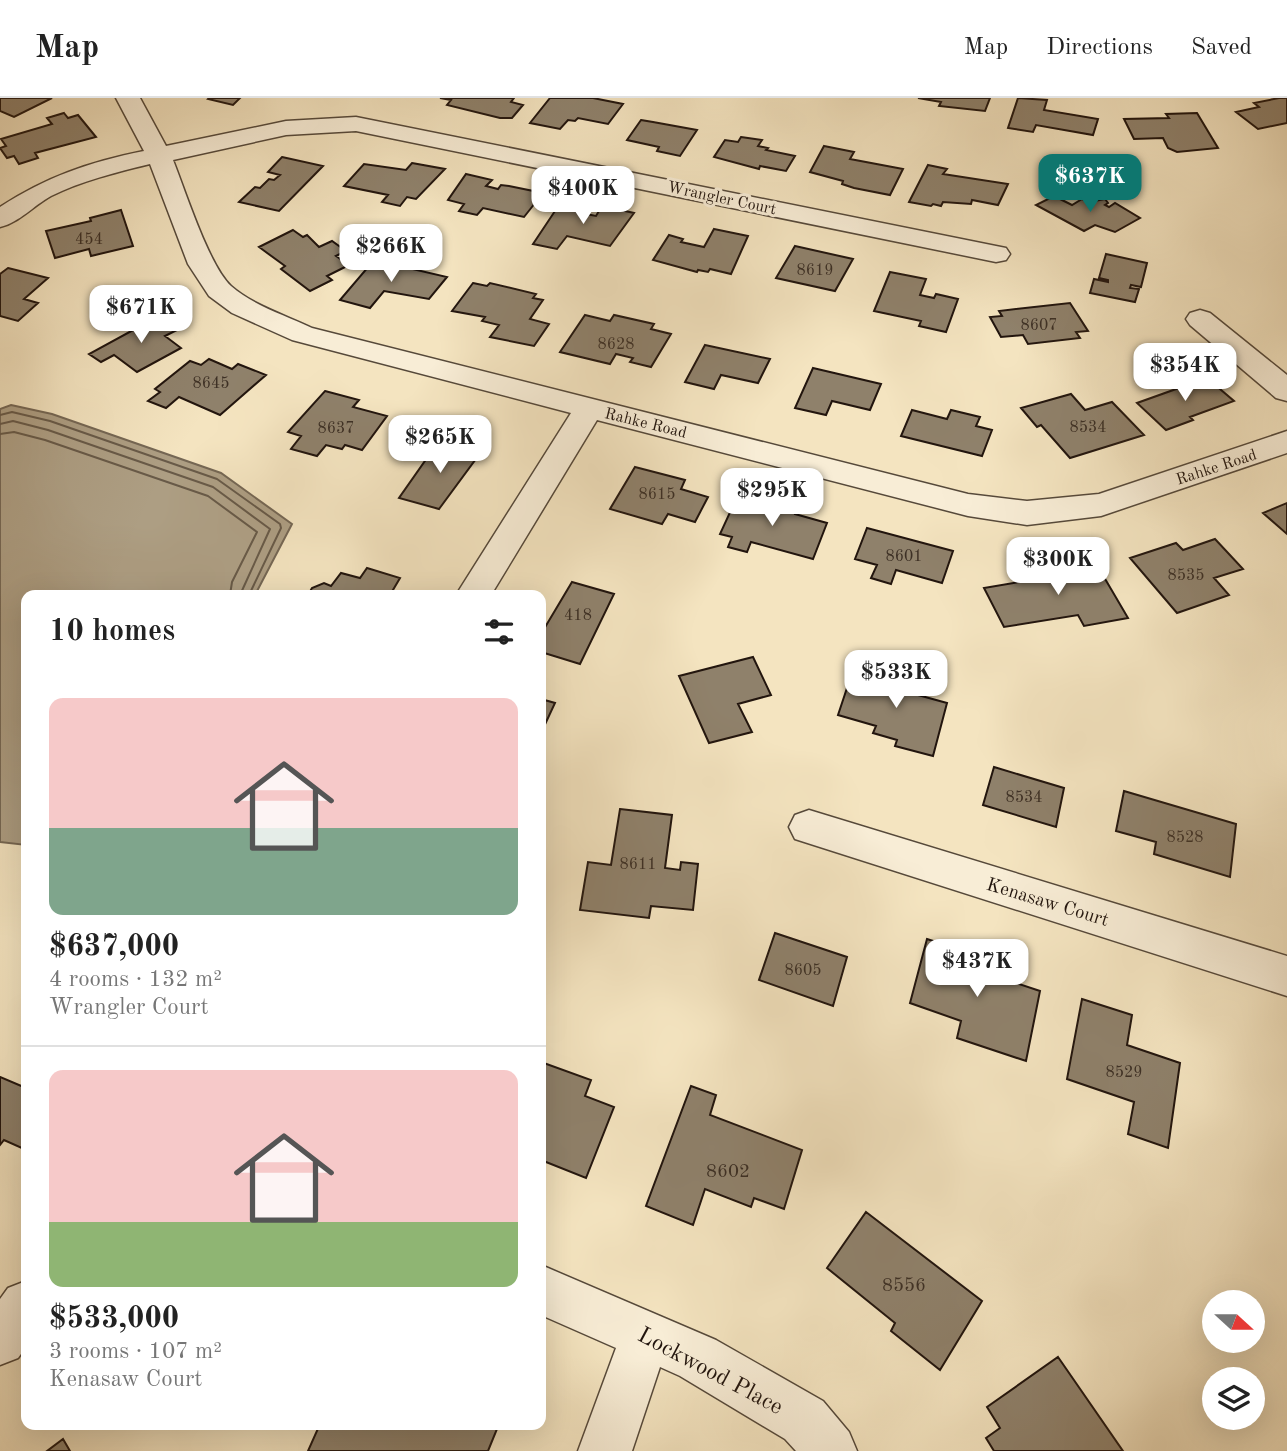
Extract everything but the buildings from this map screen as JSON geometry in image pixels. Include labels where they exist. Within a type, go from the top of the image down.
[{"type":"street","name":"Rahke Road","points":[[128,98],[158,154],[202,264],[219,290],[242,307],[302,334],[968,505],[1027,513],[1101,505],[1287,442]]},
{"type":"street","name":"Wrangler Court","points":[[0,219],[42,191],[107,166],[286,128],[356,124],[443,139],[996,254]]},
{"type":"street","points":[[1200,319],[1287,391]]},
{"type":"street","points":[[476,590],[590,407]]},
{"type":"street","name":"Kenasaw Court","points":[[809,827],[1287,976]]},
{"type":"street","name":"Lockwood Place","points":[[546,1292],[698,1358],[804,1420],[830,1451]]},
{"type":"street","points":[[0,1340],[21,1313]]},
{"type":"street","points":[[605,1451],[646,1334]]},
{"type":"water","points":[[11,405],[52,414],[221,473],[292,524],[258,590],[21,590],[21,844],[0,842],[0,409]]}]
